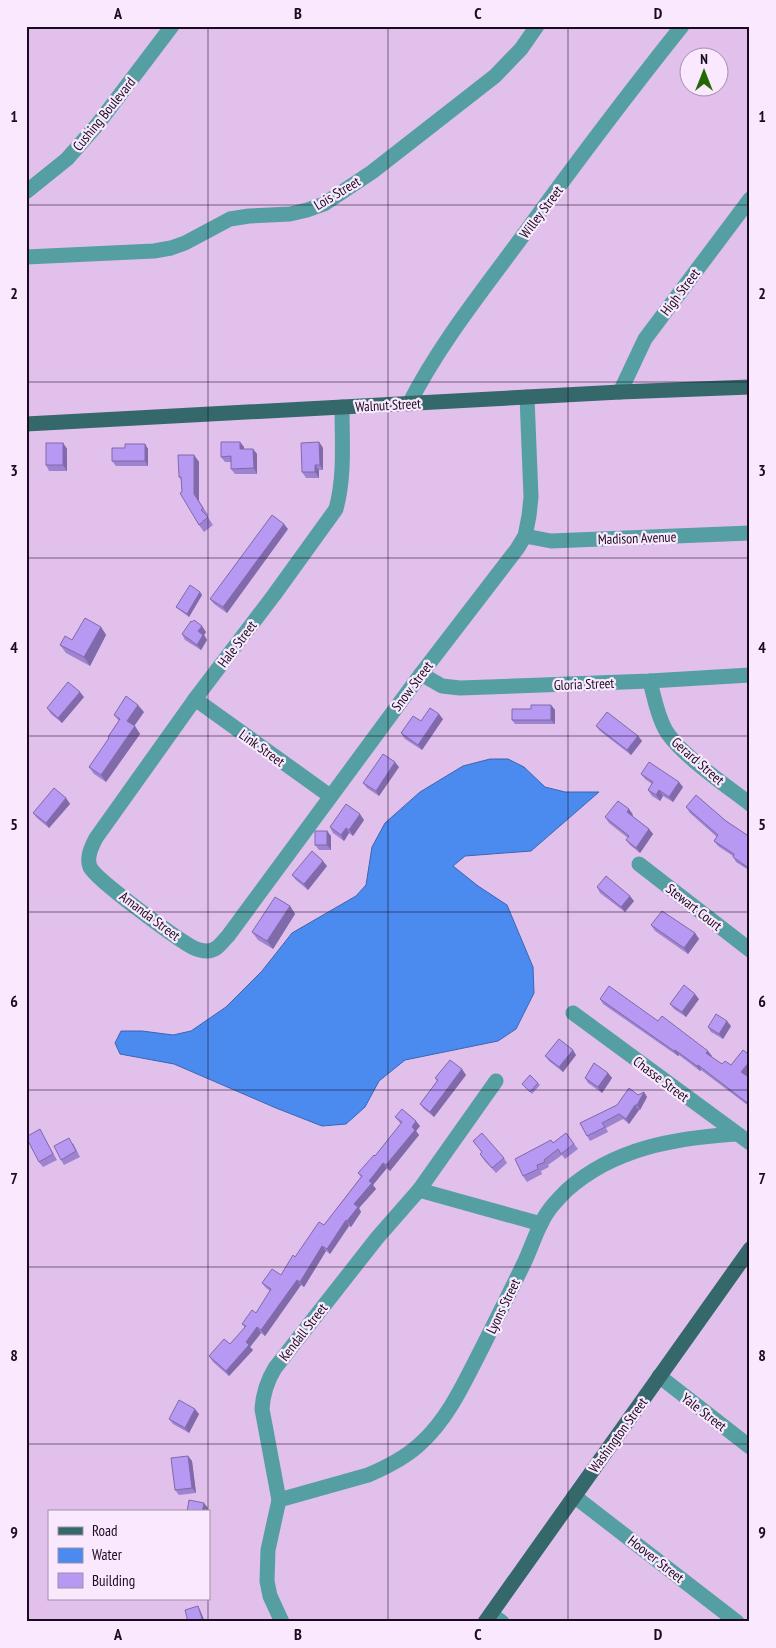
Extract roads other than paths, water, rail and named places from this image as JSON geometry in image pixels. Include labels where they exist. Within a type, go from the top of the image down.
[{"type":"main road","name":"Walnut Street","points":[[26,424],[620,392],[750,387]]},
{"type":"main road","name":"Washington Street","points":[[493,1619],[574,1496],[748,1255]]},
{"type":"street","name":"Cushing Boulevard","points":[[26,192],[46,178],[97,125],[172,26]]},
{"type":"street","name":"Lois Street","points":[[26,257],[154,251],[171,248],[185,243],[230,219],[290,214],[324,204],[372,172],[495,76],[521,49],[537,26]]},
{"type":"street","name":"Willey Street","points":[[409,404],[422,378],[464,315],[682,26]]},
{"type":"street","name":"High Street","points":[[620,392],[645,339],[750,199]]},
{"type":"street","name":"Snow Street","points":[[216,949],[228,936],[330,796],[525,536],[531,497],[528,397]]},
{"type":"street","name":"Hale Street","points":[[90,867],[91,848],[96,838],[195,699],[336,509],[342,478],[342,407]]},
{"type":"street","name":"Madison Avenue","points":[[525,536],[551,541],[750,533]]},
{"type":"street","name":"Gloria Street","points":[[421,674],[442,686],[460,688],[650,681],[750,675]]},
{"type":"street","name":"Gerard Street","points":[[650,681],[657,712],[666,731],[676,744],[750,804]]},
{"type":"street","name":"Link Street","points":[[195,699],[330,796]]},
{"type":"street","name":"Stewart Court","points":[[639,864],[750,950]]},
{"type":"street","name":"Amanda Street","points":[[90,867],[98,876],[141,911],[182,940],[195,948],[206,951],[216,949]]},
{"type":"street","name":"Chasse Street","points":[[573,1013],[750,1143]]},
{"type":"street","name":"Kendall Street","points":[[279,1500],[262,1409],[263,1395],[268,1380],[275,1368],[377,1238],[419,1190],[496,1081]]},
{"type":"street","name":"Lyons Street","points":[[279,1500],[368,1475],[408,1454],[430,1435],[440,1424],[470,1373],[546,1214],[567,1191],[590,1173],[616,1158],[644,1147],[702,1136],[736,1134]]},
{"type":"street","points":[[419,1190],[542,1224]]},
{"type":"street","name":"Yale Street","points":[[659,1376],[750,1447]]},
{"type":"street","name":"Hoover Street","points":[[574,1496],[737,1622]]},
{"type":"street","points":[[279,1500],[268,1550],[267,1580],[270,1596],[282,1622]]},
{"type":"water","points":[[490,759],[508,759],[524,767],[545,787],[565,792],[599,792],[531,851],[465,856],[453,866],[478,886],[507,905],[533,967],[534,993],[516,1029],[498,1041],[405,1060],[379,1081],[365,1107],[346,1124],[322,1126],[174,1064],[120,1054],[115,1043],[121,1031],[142,1031],[173,1035],[191,1031],[226,1007],[262,971],[292,933],[356,896],[366,885],[372,847],[385,823],[420,792],[463,766]]}]
